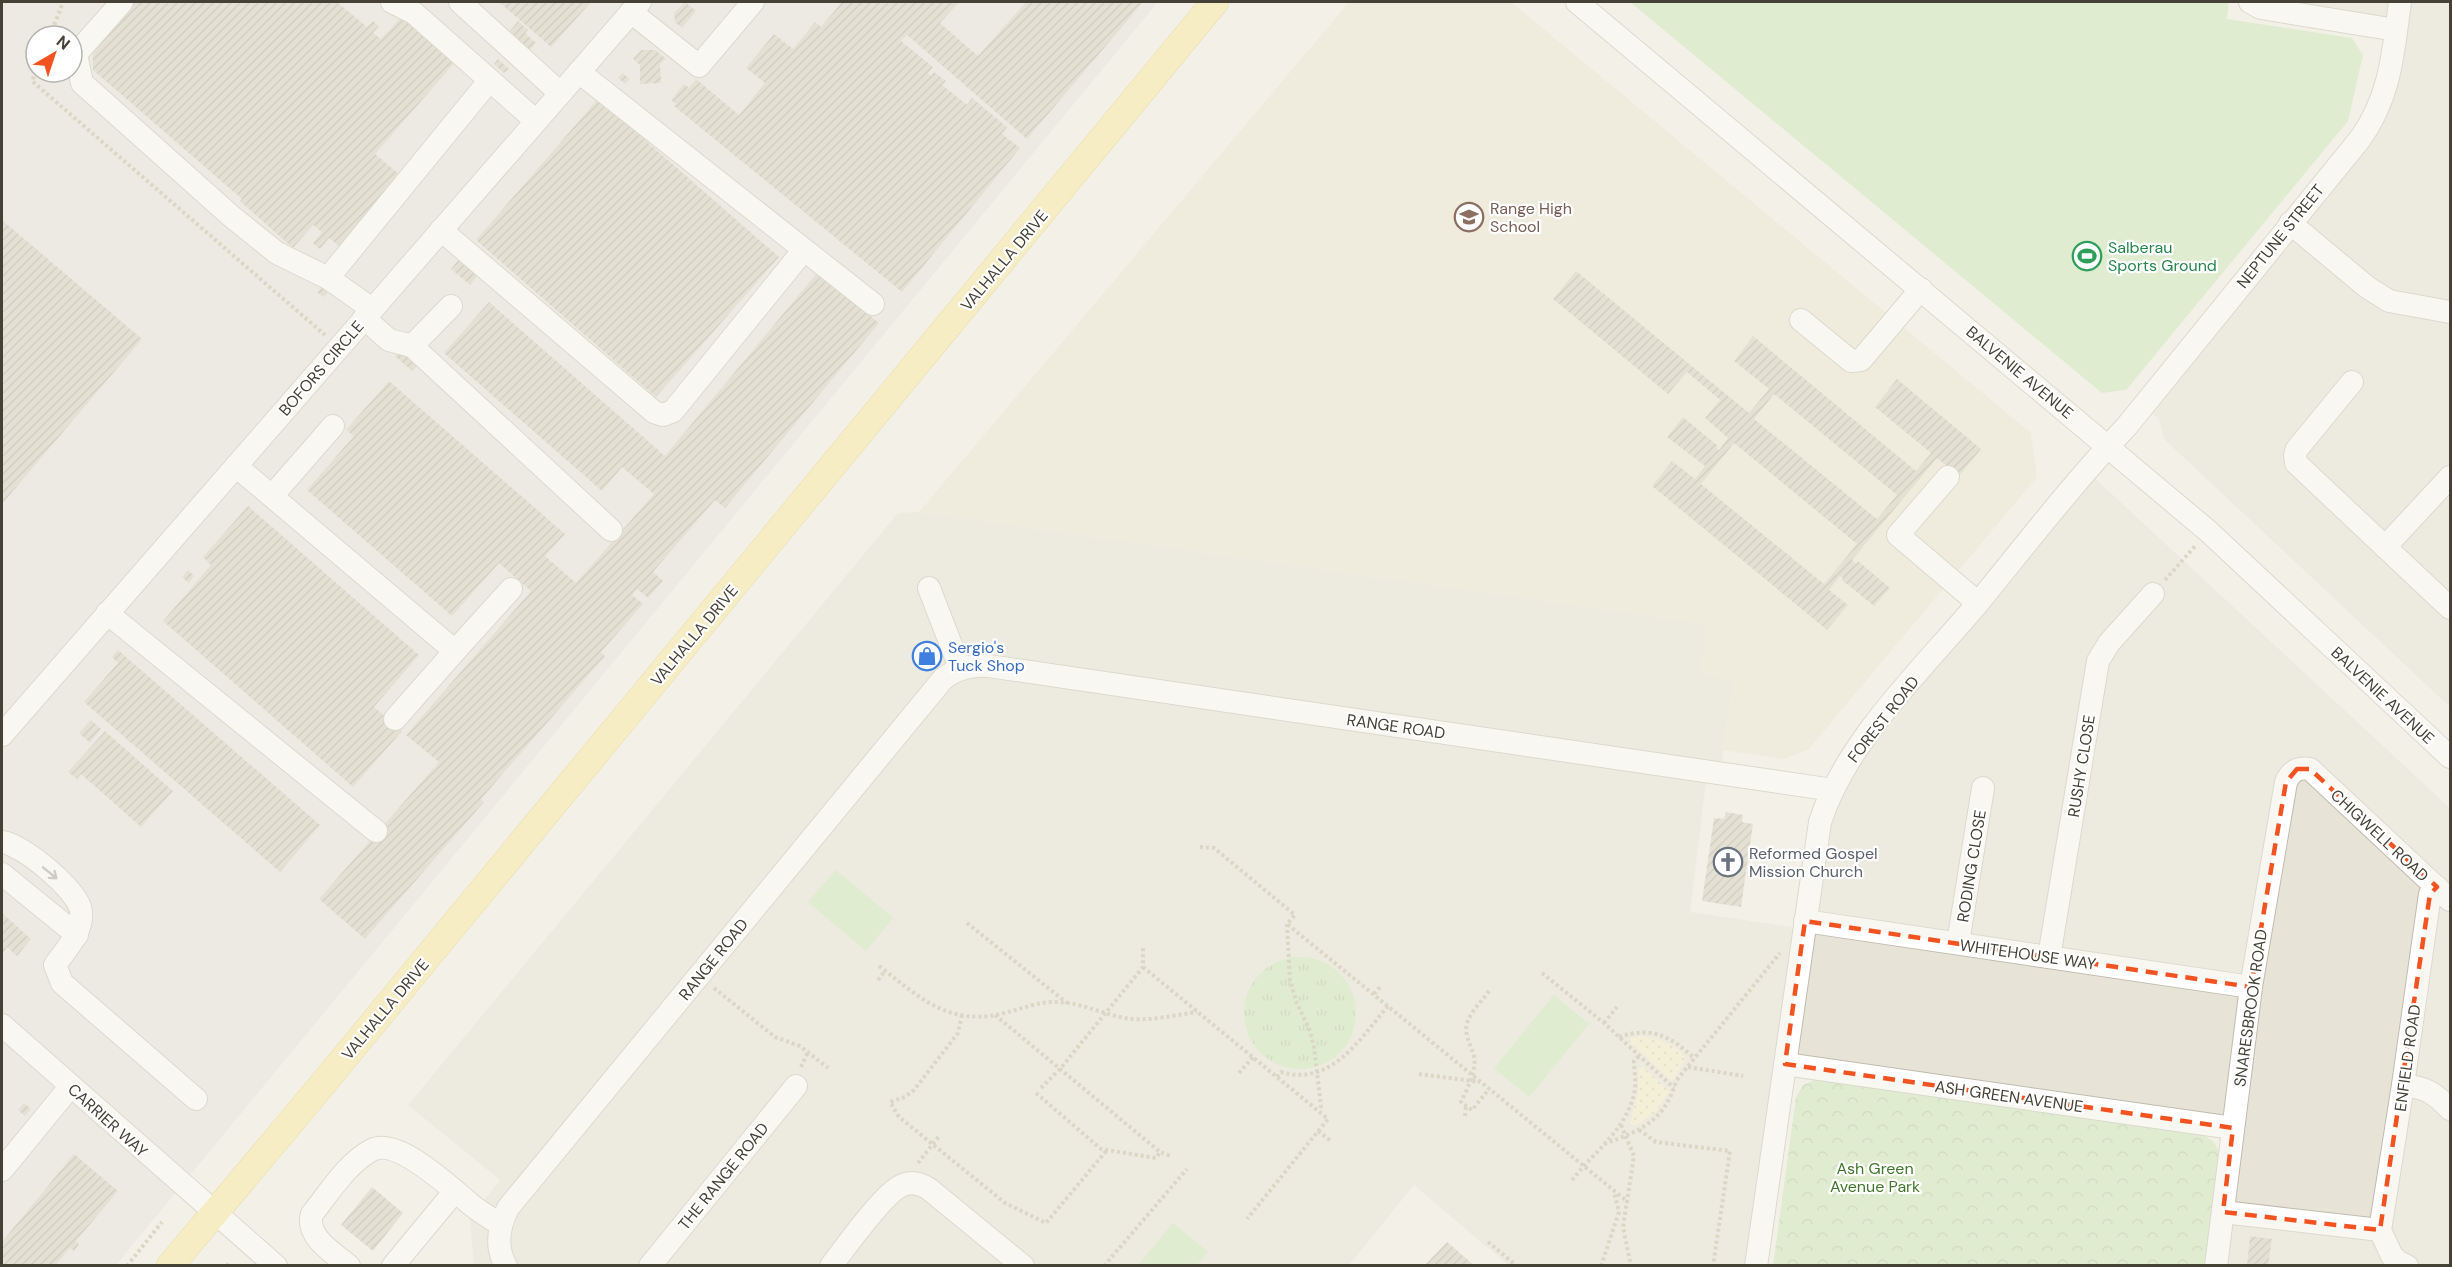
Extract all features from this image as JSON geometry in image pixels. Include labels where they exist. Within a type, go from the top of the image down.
[{"type":"main road","name":"VALHALLA DRIVE","points":[[170,1266],[1215,2]]},
{"type":"street","points":[[122,2],[76,54],[81,83],[231,216],[277,253],[328,278],[368,314],[389,340],[412,346],[611,530]]},
{"type":"street","points":[[392,2],[414,13],[536,121]]},
{"type":"street","points":[[460,2],[560,93]]},
{"type":"street","points":[[636,7],[699,66],[753,2]]},
{"type":"street","name":"BALVENIE AVENUE","points":[[1577,2],[2208,531],[2451,757]]},
{"type":"street","points":[[2250,2],[2261,8],[2396,30]]},
{"type":"street","name":"NEPTUNE STREET","points":[[2108,446],[2127,426],[2360,139],[2376,114],[2387,85],[2400,2]]},
{"type":"street","name":"BOFORS CIRCLE","points":[[2,735],[636,7]]},
{"type":"street","points":[[579,72],[873,304]]},
{"type":"street","points":[[328,278],[489,81]]},
{"type":"street","points":[[2290,223],[2367,287],[2389,301],[2451,312]]},
{"type":"street","points":[[441,231],[654,412],[663,415],[674,411],[803,251]]},
{"type":"street","points":[[1801,320],[1851,361],[1861,360],[1920,289]]},
{"type":"street","points":[[412,346],[451,306]]},
{"type":"street","points":[[2352,382],[2297,449],[2296,463],[2451,608]]},
{"type":"street","points":[[272,496],[333,426]]},
{"type":"street","name":"FOREST ROAD","points":[[1756,1266],[1820,822],[1833,790],[1845,767],[1874,727],[2089,466],[2108,446]]},
{"type":"street","points":[[236,465],[455,651]]},
{"type":"street","points":[[1948,477],[1898,535],[1978,603]]},
{"type":"street","points":[[2385,547],[2451,477]]},
{"type":"street","points":[[929,588],[960,668]]},
{"type":"street","points":[[395,719],[511,589]]},
{"type":"street","name":"RUSHY CLOSE","points":[[2049,957],[2098,661],[2109,643],[2153,594]]},
{"type":"street","points":[[107,613],[376,831]]},
{"type":"street","name":"RANGE ROAD","points":[[506,1266],[499,1248],[501,1225],[508,1208],[935,688],[943,679],[960,668],[975,665],[989,666],[1833,790]]},
{"type":"street","name":"SNARESBROOK ROAD","points":[[2216,1266],[2251,987],[2286,782],[2290,774],[2297,769],[2310,769]]},
{"type":"street","name":"CHIGWELL ROAD","points":[[2310,769],[2444,894]]},
{"type":"street","name":"RODING CLOSE","points":[[1958,943],[1983,788]]},
{"type":"street","points":[[2,842],[7,842],[28,855],[60,880],[75,898],[81,912],[77,935],[55,965],[62,983],[196,1099]]},
{"type":"street","points":[[2,874],[77,935]]},
{"type":"street","name":"ENFIELD ROAD","points":[[2380,1230],[2430,894],[2444,894]]},
{"type":"street","name":"WHITEHOUSE WAY","points":[[1805,921],[2251,987]]},
{"type":"street","name":"CARRIER WAY","points":[[2,1025],[214,1214],[276,1266]]},
{"type":"street","name":"ASH GREEN AVENUE","points":[[1785,1064],[2233,1128]]},
{"type":"street","points":[[2403,1085],[2432,1092],[2451,1109]]},
{"type":"street","name":"THE RANGE ROAD","points":[[650,1266],[796,1086]]},
{"type":"street","points":[[2,1170],[70,1087]]},
{"type":"street","points":[[348,1266],[316,1237],[309,1222],[312,1214],[357,1160],[374,1148],[388,1147],[416,1161],[476,1209],[501,1225]]},
{"type":"street","points":[[831,1266],[889,1195],[903,1184],[912,1183],[929,1189],[1023,1266]]},
{"type":"street","points":[[393,1266],[455,1191]]},
{"type":"street","points":[[2223,1212],[2380,1230],[2392,1256],[2407,1266]]},
{"type":"path","points":[[55,24],[63,2]]},
{"type":"path","points":[[35,84],[339,347]]},
{"type":"path","points":[[2153,594],[2196,544]]},
{"type":"path","points":[[1200,847],[1214,848],[1295,915],[1287,924],[1290,980],[1314,1047],[1321,1106],[1318,1110]]},
{"type":"path","points":[[967,923],[1067,1003]]},
{"type":"path","points":[[1287,924],[1628,1202]]},
{"type":"path","points":[[1604,1144],[1639,1130],[1665,1109],[1676,1081],[1786,945]]},
{"type":"path","points":[[1041,1088],[1060,1069],[1143,967],[1143,948]]},
{"type":"path","points":[[879,966],[927,1004],[948,1013],[995,1015],[1038,1004],[1067,1003],[1126,1019],[1198,1012]]},
{"type":"path","points":[[1143,967],[1328,1119],[1247,1219]]},
{"type":"path","points":[[878,980],[885,971]]},
{"type":"path","points":[[1542,973],[1604,1023],[1674,1088]]},
{"type":"path","points":[[711,985],[775,1037],[800,1046],[828,1068]]},
{"type":"path","points":[[1374,994],[1380,987]]},
{"type":"path","points":[[1489,992],[1471,1014],[1467,1025],[1467,1035],[1474,1057],[1472,1074],[1461,1102],[1472,1110],[1490,1089]]},
{"type":"path","points":[[1277,1077],[1281,1072],[1293,1076],[1316,1073],[1333,1067],[1348,1053],[1388,1005]]},
{"type":"path","points":[[1604,1023],[1617,1007]]},
{"type":"path","points":[[962,1015],[958,1033],[915,1090],[905,1097],[890,1102],[898,1117],[1005,1203],[1046,1223],[1107,1150]]},
{"type":"path","points":[[995,1015],[1160,1152],[1171,1156]]},
{"type":"path","points":[[1619,1037],[1634,1032],[1665,1037],[1680,1045],[1694,1059]]},
{"type":"path","points":[[1572,1180],[1621,1125],[1631,1105],[1635,1087],[1634,1061],[1639,1056]]},
{"type":"path","points":[[1239,1073],[1252,1057]]},
{"type":"path","points":[[1687,1067],[1743,1076]]},
{"type":"path","points":[[1419,1074],[1480,1082]]},
{"type":"path","points":[[1036,1094],[1101,1149],[1156,1158],[1160,1152]]},
{"type":"path","points":[[1465,1116],[1466,1105]]},
{"type":"path","points":[[1621,1125],[1634,1156],[1623,1227],[1631,1266]]},
{"type":"path","points":[[1639,1130],[1656,1142],[1730,1151],[1713,1266]]},
{"type":"path","points":[[1318,1131],[1331,1141]]},
{"type":"path","points":[[914,1169],[940,1135]]},
{"type":"path","points":[[1104,1266],[1187,1169]]},
{"type":"path","points":[[1601,1266],[1619,1212],[1613,1190]]},
{"type":"path","points":[[127,1266],[162,1222]]},
{"type":"path","points":[[1488,1242],[1517,1266]]},
{"type":"highlighted area","points":[[2297,769],[2310,769],[2437,887],[2430,894],[2380,1230],[2223,1212],[2233,1128],[1785,1064],[1805,921],[2251,987],[2286,782]]},
{"type":"shaded area","points":[[2,2],[1158,2],[116,1265],[2,1266]]},
{"type":"shaded area","name":"Range High School","points":[[1349,2],[1511,2],[2031,433],[2037,477],[1808,750],[1783,759],[1723,750],[1733,681],[1700,674],[1705,624],[919,512]]},
{"type":"shaded area","points":[[2249,2],[2450,2],[2450,707],[2164,439],[2159,419],[2144,406],[2361,139],[2396,31]]},
{"type":"shaded area","points":[[2087,471],[2450,808],[2450,1265],[2217,1265],[2235,1128],[1786,1064],[1757,1265],[1508,1265],[1414,1185],[1349,1265],[474,1265],[470,1218],[500,1180],[408,1105],[898,513],[919,512],[1705,624],[1733,681],[1720,774],[1707,773],[1690,912],[1805,929],[1836,786]]},
{"type":"green space","name":"Salberau Sports Ground","points":[[1630,2],[2229,2],[2227,19],[2352,38],[2363,55],[2348,121],[2126,390],[2102,393]]},
{"type":"green space","points":[[836,870],[893,918],[866,951],[808,902]]},
{"type":"green space","points":[[1300,957],[1322,961],[1340,973],[1352,991],[1356,1013],[1352,1035],[1340,1053],[1322,1065],[1300,1069],[1278,1065],[1260,1053],[1248,1035],[1244,1013],[1248,991],[1260,973],[1278,961]]},
{"type":"green space","points":[[1554,995],[1589,1024],[1529,1097],[1494,1068]]},
{"type":"green space","name":"Ash Green Avenue Park","points":[[1814,1080],[2199,1132],[2214,1142],[2221,1155],[2205,1265],[1773,1266],[1796,1097],[1803,1085]]},
{"type":"green space","points":[[1173,1223],[1208,1252],[1197,1265],[1138,1265]]},
{"type":"sand","points":[[1640,1036],[1665,1042],[1686,1058],[1672,1081],[1627,1039]]},
{"type":"sand","points":[[1642,1066],[1669,1091],[1655,1113],[1634,1126],[1630,1123],[1638,1095],[1639,1069]]},
{"type":"building","points":[[135,2],[337,2],[367,27],[373,21],[379,26],[373,33],[381,39],[403,15],[456,61],[375,154],[400,175],[339,246],[329,238],[320,249],[313,243],[322,232],[313,225],[293,248],[240,201],[242,199],[93,70],[93,50]]},
{"type":"building","points":[[499,2],[591,2],[551,47]]},
{"type":"building","points":[[685,2],[696,11],[682,28],[675,22],[674,13]]},
{"type":"building","points":[[842,2],[959,2],[940,23],[978,56],[1026,2],[1143,2],[1027,139],[907,35],[901,41],[933,67],[928,73],[931,76],[934,72],[946,81],[942,85],[967,105],[972,98],[1007,127],[1002,134],[1020,148],[902,292],[674,106],[676,104],[671,100],[684,84],[689,88],[696,79],[739,115],[765,83],[746,68],[774,34],[793,49],[815,22],[821,27]]},
{"type":"building","points":[[518,21],[528,30],[525,33],[536,43],[530,50],[509,32]]},
{"type":"building","points":[[641,50],[655,50],[666,59],[660,64],[661,83],[640,84],[640,65],[633,59]]},
{"type":"building","points":[[498,59],[509,69],[504,73],[494,64]]},
{"type":"building","points":[[622,73],[630,79],[625,84],[618,78]]},
{"type":"building","points":[[598,99],[779,257],[656,397],[476,240]]},
{"type":"building","points":[[2,220],[142,339],[2,504]]},
{"type":"building","points":[[461,257],[479,274],[470,285],[451,269]]},
{"type":"building","points":[[1576,271],[1749,413],[1769,389],[1734,361],[1753,336],[1916,471],[1931,453],[1875,407],[1897,379],[1981,449],[1959,476],[1937,458],[1852,560],[1856,564],[1858,561],[1890,588],[1874,606],[1840,576],[1829,590],[1848,605],[1827,630],[1652,486],[1672,461],[1695,479],[1705,466],[1667,437],[1683,417],[1718,446],[1716,448],[1719,450],[1728,438],[1705,418],[1720,400],[1687,372],[1668,394],[1553,299]],"holes":[[[1774,394],[1897,495],[1877,519],[1754,419]],[[1734,443],[1857,544],[1824,584],[1701,484]]]},
{"type":"building","points":[[818,272],[879,323],[725,508],[715,500],[653,572],[663,581],[648,598],[637,589],[632,595],[643,604],[601,652],[605,656],[481,799],[484,802],[365,939],[319,899],[439,762],[406,735],[531,591],[499,563],[452,616],[307,490],[354,436],[346,430],[389,381],[565,534],[545,556],[576,583],[654,494],[622,467],[602,491],[444,353],[489,302],[665,456]]},
{"type":"building","points":[[322,287],[328,292],[323,297],[317,292]]},
{"type":"building","points":[[403,347],[420,362],[412,371],[395,356]]},
{"type":"building","points":[[248,506],[419,655],[374,707],[402,731],[353,787],[163,621],[211,565],[203,557]]},
{"type":"building","points":[[188,570],[194,576],[189,583],[182,577]]},
{"type":"building","points":[[118,650],[320,825],[280,872],[84,702],[118,663],[112,657]]},
{"type":"building","points":[[91,720],[101,729],[90,743],[79,733]]},
{"type":"building","points":[[105,731],[173,791],[141,827],[81,774],[77,779],[68,772]]},
{"type":"building","name":"Reformed Gospel Mission Church","points":[[1726,812],[1743,815],[1742,822],[1753,824],[1741,907],[1702,901],[1714,818],[1724,819]]},
{"type":"building","points":[[2,913],[31,939],[17,956],[7,947],[2,954]]},
{"type":"building","points":[[24,1103],[31,1109],[25,1116],[18,1110]]},
{"type":"building","points":[[74,1154],[118,1191],[76,1241],[79,1244],[74,1251],[70,1248],[55,1266],[2,1266],[2,1242]]},
{"type":"building","points":[[372,1187],[403,1213],[373,1251],[341,1225]]},
{"type":"building","points":[[2250,1236],[2272,1239],[2268,1266],[2247,1266]]},
{"type":"building","points":[[1447,1242],[1475,1266],[1424,1266]]},
{"type":"place","name":"Range High School","points":[[1469,217]]},
{"type":"place","name":"Salberau Sports Ground","points":[[2087,256]]},
{"type":"place","name":"Sergio's Tuck Shop","points":[[927,656]]},
{"type":"place","name":"Reformed Gospel Mission Church","points":[[1728,862]]}]
